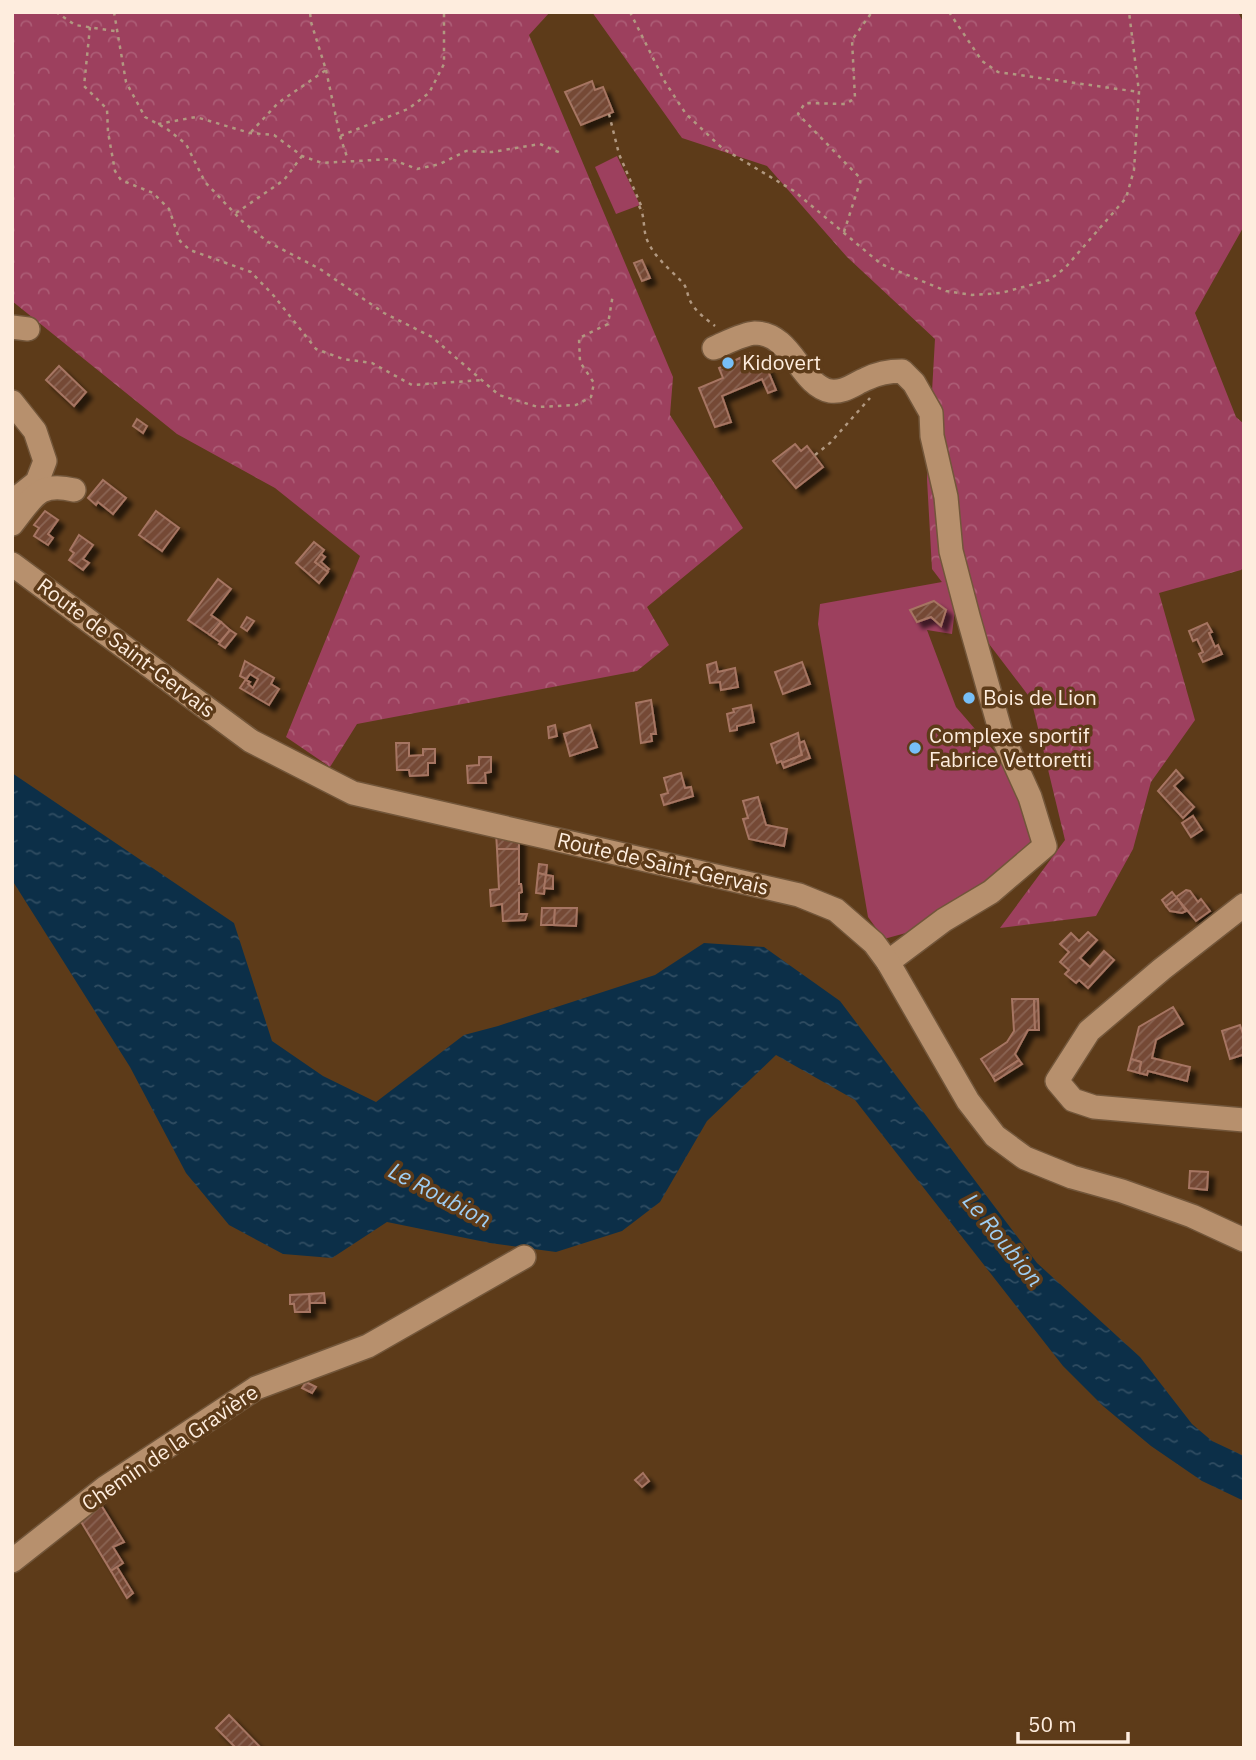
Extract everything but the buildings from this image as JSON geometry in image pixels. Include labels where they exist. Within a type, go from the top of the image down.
[{"type":"street","points":[[724,344],[756,333],[769,337],[787,348],[813,380],[831,391],[846,390],[867,378],[888,371],[902,371],[914,383],[931,413],[932,436],[946,497],[951,551],[968,616],[1001,733],[1030,797],[1045,846],[991,892],[944,920],[888,962]]},
{"type":"street","points":[[12,402],[36,431],[46,461],[37,482],[12,502]]},
{"type":"street","points":[[12,524],[45,488],[55,485],[74,490]]},
{"type":"street","name":"Route de Saint-Gervais","points":[[12,564],[251,741],[353,793],[799,895],[836,910],[874,943],[888,962],[968,1101],[995,1136],[1025,1158],[1072,1177],[1122,1191],[1192,1216],[1244,1240]]},
{"type":"street","points":[[1244,905],[1089,1031],[1057,1081],[1073,1100],[1094,1107],[1244,1120]]},
{"type":"street","name":"Chemin de la Gravière","points":[[12,1562],[106,1487],[256,1388],[368,1346],[524,1257]]},
{"type":"path","points":[[56,12],[75,25],[116,31]]},
{"type":"path","points":[[114,12],[126,82],[145,117],[186,144],[205,182],[235,214],[268,242],[320,269],[384,313],[432,337],[499,395],[538,407],[576,405],[591,397],[594,383],[580,362],[579,338],[607,324],[614,295]]},
{"type":"path","points":[[310,12],[348,161]]},
{"type":"path","points":[[340,136],[408,109],[429,93],[444,64],[444,12]]},
{"type":"path","points":[[631,12],[665,82],[686,114],[722,148],[794,191],[881,264],[946,291],[972,295],[1001,293],[1049,280],[1065,268],[1125,198],[1134,170],[1139,92],[1129,12]]},
{"type":"path","points":[[844,232],[861,179],[798,114],[805,103],[846,104],[855,98],[852,40],[872,12]]},
{"type":"path","points":[[949,12],[982,61],[998,72],[1139,92]]},
{"type":"path","points":[[90,27],[84,86],[107,108],[115,171],[121,180],[153,193],[169,209],[180,241],[190,250],[251,272],[316,349],[343,359],[372,363],[412,386],[482,380]]},
{"type":"path","points":[[250,133],[278,103],[326,70]]},
{"type":"path","points":[[609,114],[619,155],[643,213],[648,243],[660,260],[685,285],[689,300],[724,344]]},
{"type":"path","points":[[158,124],[196,117],[250,133],[274,135],[302,156],[322,163],[391,159],[417,169],[440,164],[466,152],[492,152],[540,144],[564,154]]},
{"type":"path","points":[[235,214],[284,180],[302,156]]},
{"type":"path","points":[[639,206],[643,213]]},
{"type":"path","points":[[816,455],[831,443],[873,394]]},
{"type":"green space","points":[[12,12],[550,12],[529,35],[673,377],[670,415],[743,528],[647,607],[669,645],[637,671],[357,724],[330,767],[286,737],[360,556],[275,488],[177,434],[12,301]]},
{"type":"green space","points":[[592,12],[1238,12],[1244,24],[1244,226],[1195,313],[1236,417],[1244,424],[1244,567],[1159,593],[1195,720],[1151,782],[1133,849],[1096,916],[1000,928],[1065,840],[1031,699],[932,569],[927,479],[935,339],[847,257],[767,166],[682,138]]},
{"type":"green space","points":[[617,156],[640,205],[616,214],[595,167]]},
{"type":"green space","name":"Complexe sportif Fabrice Vettoretti","points":[[953,580],[956,601],[952,634],[927,630],[956,707],[1026,788],[1039,840],[935,925],[884,939],[868,917],[818,624],[820,604]]},
{"type":"water","name":"Le Roubion","points":[[12,773],[234,923],[272,1041],[323,1076],[376,1102],[464,1035],[655,975],[704,943],[764,947],[840,1001],[1037,1263],[1140,1357],[1192,1424],[1212,1441],[1244,1456],[1244,1501],[1202,1481],[1151,1446],[1103,1406],[1063,1366],[855,1100],[776,1055],[707,1121],[660,1202],[622,1231],[556,1252],[490,1243],[387,1222],[332,1258],[283,1254],[229,1225],[186,1173],[130,1067],[12,880]]},
{"type":"place","name":"Kidovert","points":[[728,363]]},
{"type":"place","name":"Bois de Lion","points":[[969,698]]},
{"type":"place","name":"Complexe sportif Fabrice Vettoretti","points":[[915,748]]}]
